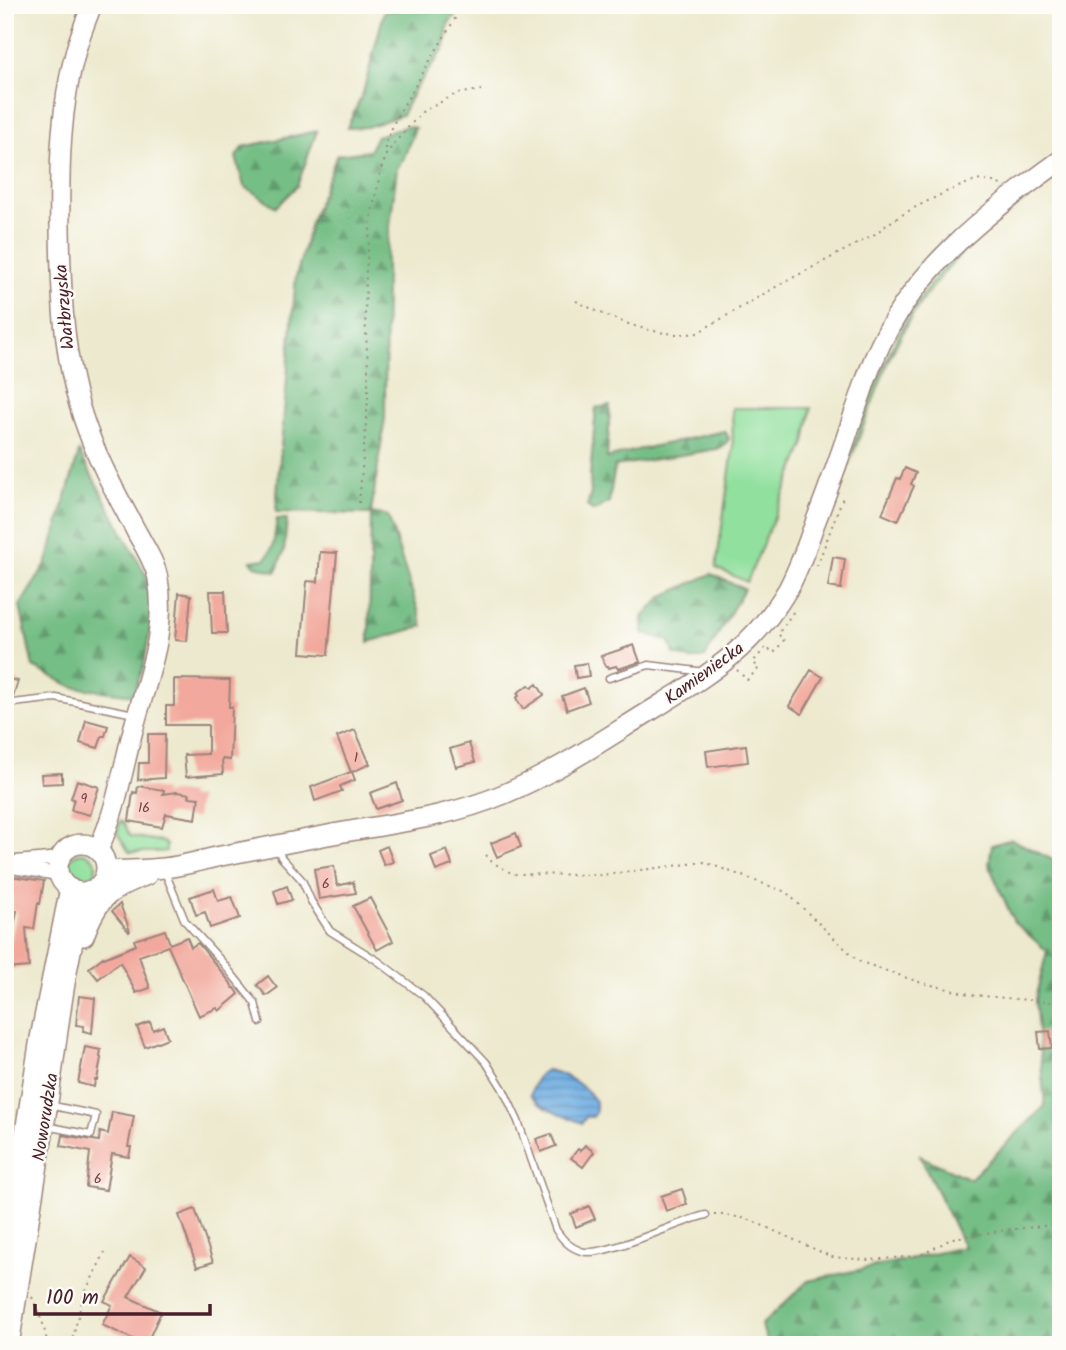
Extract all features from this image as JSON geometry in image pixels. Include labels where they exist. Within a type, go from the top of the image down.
[{"type":"main road","name":"Wałbrzyska","points":[[92,5],[75,50],[64,111],[59,176],[61,297],[69,362],[85,425],[101,464],[158,576],[160,628],[137,714]]},
{"type":"main road","name":"Kamieniecka","points":[[98,856],[139,860],[164,868],[416,820],[464,808],[534,780],[704,677],[729,659],[767,620],[789,587],[828,489],[874,359],[905,302],[956,242],[1013,194],[1061,160]]},
{"type":"main road","points":[[98,856],[77,844],[70,847],[69,878],[100,884],[98,856],[137,714]]},
{"type":"main road","points":[[65,991],[98,905],[120,886],[164,868]]},
{"type":"main road","name":"Noworudzka","points":[[9,1345],[69,956],[79,916],[69,878]]},
{"type":"main road","name":"Noworudzka","points":[[5,1258],[69,878]]},
{"type":"street","points":[[5,864],[69,878]]},
{"type":"lane","points":[[608,678],[649,666],[697,671],[704,677]]},
{"type":"lane","points":[[5,704],[56,698],[137,714]]},
{"type":"lane","points":[[278,845],[281,857],[302,880],[311,901],[330,930],[378,961],[424,996],[486,1062],[518,1121],[556,1230],[567,1244],[583,1252],[602,1251],[706,1215]]},
{"type":"lane","points":[[164,868],[185,921],[255,1003],[260,1022]]},
{"type":"lane","points":[[44,1125],[91,1135],[96,1115],[47,1105]]},
{"type":"path","points":[[386,157],[386,143],[396,118],[463,5]]},
{"type":"path","points":[[359,503],[368,400],[366,270],[372,212],[381,169],[396,141],[422,112],[456,94],[481,90]]},
{"type":"path","points":[[576,302],[603,315],[660,333],[697,333],[781,284],[873,236],[892,221],[946,192],[976,180],[993,181],[1013,194]]},
{"type":"path","points":[[812,569],[840,495]]},
{"type":"path","points":[[772,635],[790,612]]},
{"type":"path","points":[[486,855],[492,862],[513,874],[601,875],[704,862],[786,892],[858,961],[919,982],[973,995],[1061,1003]]},
{"type":"path","points":[[706,1215],[748,1219],[832,1257],[869,1260],[919,1256],[953,1238],[1061,1224]]},
{"type":"path","points":[[71,1345],[83,1297],[105,1252]]},
{"type":"path","points":[[20,1275],[33,1298],[48,1345]]},
{"type":"green space","points":[[386,5],[464,5],[448,24],[445,47],[414,91],[402,115],[367,127],[347,128],[363,93]]},
{"type":"green space","points":[[407,126],[415,128],[403,160],[397,168],[386,259],[385,418],[371,513],[388,516],[423,626],[369,642],[371,514],[276,512],[278,481],[296,277],[311,222],[337,155],[369,151],[377,136]]},
{"type":"green space","points":[[317,131],[297,186],[276,207],[244,186],[236,157],[243,147]]},
{"type":"green space","points":[[1061,170],[1061,173],[977,237],[925,296],[889,359],[840,488],[880,374],[921,296],[967,245],[997,219]]},
{"type":"green space","points":[[610,406],[607,458],[725,431],[729,439],[722,448],[615,466],[609,502],[594,511],[587,506],[591,493],[596,408]]},
{"type":"green space","points":[[732,408],[811,408],[805,443],[747,582],[716,568],[733,449]]},
{"type":"green space","points":[[79,452],[146,575],[153,616],[143,668],[133,695],[73,687],[33,667],[20,606],[47,562]]},
{"type":"green space","points":[[277,519],[287,519],[284,551],[276,572],[255,566],[251,561],[266,559],[273,546]]},
{"type":"green space","points":[[711,574],[744,589],[705,657],[691,660],[674,654],[670,641],[643,633],[643,617],[663,596]]},
{"type":"green space","points":[[120,821],[124,823],[130,836],[163,842],[166,851],[129,852],[117,833]]},
{"type":"green space","points":[[1011,839],[1061,864],[1061,1345],[769,1345],[761,1325],[808,1281],[964,1247],[920,1156],[970,1179],[1045,1106],[1035,999],[1047,951],[1014,922],[989,865],[992,845]]},
{"type":"green space","points":[[82,853],[92,857],[96,867],[92,877],[82,881],[72,877],[68,867],[72,857]]},
{"type":"water","points":[[547,1070],[573,1080],[589,1093],[596,1109],[593,1117],[586,1117],[582,1123],[547,1109],[530,1095],[540,1074]]},
{"type":"building","points":[[905,468],[916,473],[911,484],[914,486],[898,521],[882,514],[897,478],[900,479]]},
{"type":"building","points":[[320,552],[337,553],[328,655],[301,653],[307,581],[318,582]]},
{"type":"building","points":[[833,557],[845,559],[841,589],[828,587]]},
{"type":"building","points":[[210,591],[225,591],[227,633],[212,633]]},
{"type":"building","points":[[179,593],[191,595],[187,641],[175,640]]},
{"type":"building","points":[[634,645],[640,662],[618,669],[616,666],[606,666],[601,656]]},
{"type":"building","points":[[587,663],[589,676],[576,678],[574,665]]},
{"type":"building","points":[[811,670],[823,677],[802,714],[789,706]]},
{"type":"building","points":[[5,678],[18,681],[13,697],[5,698]]},
{"type":"building","points":[[174,679],[230,680],[230,760],[222,759],[223,774],[186,777],[184,755],[208,754],[208,725],[166,725],[166,706],[174,706]]},
{"type":"building","points":[[537,684],[544,695],[523,709],[516,698],[519,696],[517,693],[529,685],[532,688]]},
{"type":"building","points":[[584,688],[589,702],[567,710],[562,696]]},
{"type":"building","points":[[86,720],[108,726],[98,748],[80,743]]},
{"type":"building","points":[[355,730],[370,764],[352,772],[355,780],[340,786],[342,791],[315,801],[311,787],[351,772],[337,737]]},
{"type":"building","points":[[148,734],[165,734],[164,778],[138,780],[139,763],[148,763]]},
{"type":"building","points":[[469,743],[475,762],[456,767],[450,749]]},
{"type":"building","points":[[746,745],[748,762],[708,767],[706,751]]},
{"type":"building","points":[[62,773],[62,783],[42,784],[41,774]]},
{"type":"building","points":[[77,780],[99,787],[90,815],[71,810],[74,799],[71,798]]},
{"type":"building","points":[[397,783],[402,800],[376,809],[370,793]]},
{"type":"building","points":[[138,786],[164,790],[163,794],[177,792],[199,798],[196,819],[166,814],[162,827],[129,821],[133,792],[137,793]]},
{"type":"building","points":[[516,833],[521,847],[497,857],[491,843]]},
{"type":"building","points":[[387,846],[393,862],[384,865],[378,850]]},
{"type":"building","points":[[447,850],[452,865],[436,871],[431,856]]},
{"type":"building","points":[[334,866],[337,886],[353,882],[356,893],[319,899],[314,869]]},
{"type":"building","points":[[5,874],[44,881],[34,929],[26,928],[29,967],[5,969],[5,946],[10,946],[17,911],[11,910],[13,898],[5,897]]},
{"type":"building","points":[[287,886],[292,900],[278,904],[274,891]]},
{"type":"building","points":[[214,889],[218,901],[232,897],[240,918],[210,928],[205,912],[196,915],[190,897]]},
{"type":"building","points":[[370,898],[393,941],[377,950],[353,906]]},
{"type":"building","points":[[120,904],[130,931],[129,932],[112,911]]},
{"type":"building","points":[[165,930],[170,944],[187,937],[191,947],[198,943],[239,994],[219,1011],[217,1008],[199,1016],[168,946],[139,956],[150,988],[136,993],[120,962],[98,979],[89,968],[103,957],[136,945],[134,940]]},
{"type":"building","points":[[268,976],[277,988],[266,996],[257,985]]},
{"type":"building","points":[[79,996],[95,998],[92,1033],[83,1031],[84,1026],[76,1025]]},
{"type":"building","points":[[150,1022],[153,1030],[163,1026],[168,1038],[145,1047],[137,1027]]},
{"type":"building","points":[[1050,1031],[1052,1048],[1040,1049],[1038,1032]]},
{"type":"building","points":[[85,1047],[101,1050],[94,1087],[78,1083]]},
{"type":"building","points":[[112,1112],[134,1116],[128,1147],[131,1147],[129,1157],[112,1154],[106,1190],[86,1187],[90,1152],[61,1146],[63,1135],[99,1141],[100,1132],[108,1134]]},
{"type":"building","points":[[551,1134],[556,1146],[541,1152],[536,1139]]},
{"type":"building","points":[[585,1145],[594,1152],[583,1167],[571,1158]]},
{"type":"building","points":[[682,1189],[687,1204],[666,1211],[661,1196]]},
{"type":"building","points":[[589,1206],[595,1219],[576,1227],[571,1214]]},
{"type":"building","points":[[195,1209],[213,1262],[197,1267],[179,1215]]},
{"type":"building","points":[[130,1257],[146,1267],[128,1297],[161,1312],[146,1345],[102,1325],[112,1305],[104,1301]]}]
